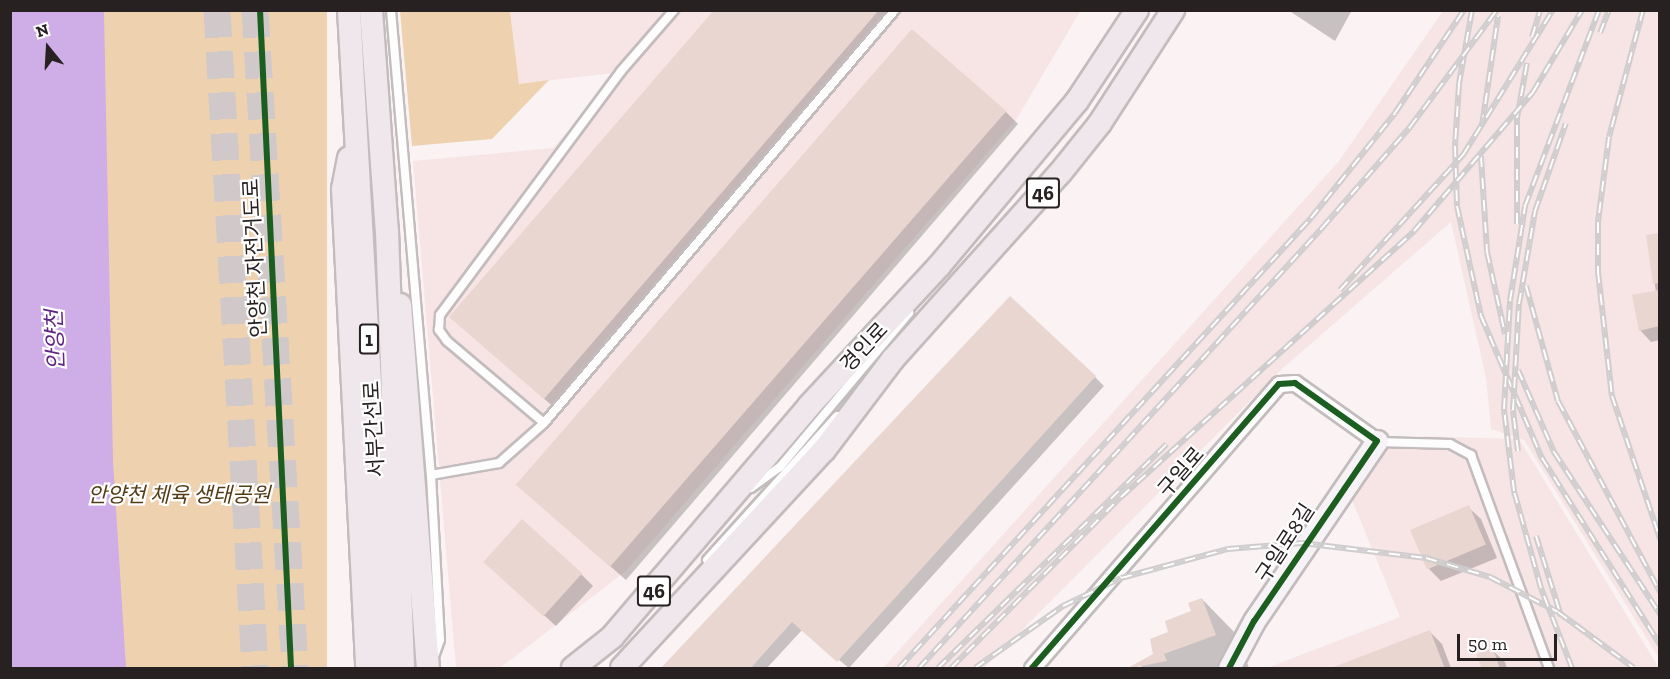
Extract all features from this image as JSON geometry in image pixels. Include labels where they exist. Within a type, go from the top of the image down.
[{"type":"main road","name":"서부간선로","points":[[349,10],[386,669]]},
{"type":"main road","name":"서부간선로","points":[[371,10],[387,231],[403,669]]},
{"type":"main road","name":"경인로","points":[[573,669],[612,637],[727,506],[809,406],[939,266],[1077,101],[1137,10]]},
{"type":"main road","name":"경인로","points":[[622,669],[667,615],[824,450],[893,359],[1094,132],[1173,10]]},
{"type":"main road","points":[[355,127],[343,189],[367,669]]},
{"type":"main road","points":[[387,231],[407,347],[428,669]]},
{"type":"street","name":"구일로","points":[[1032,669],[1279,384],[1295,383],[1377,441]]},
{"type":"street","name":"구일로8길","points":[[1228,669],[1254,621],[1377,441]]},
{"type":"lane","points":[[391,10],[431,475],[440,640],[428,669]]},
{"type":"lane","points":[[544,423],[447,341],[439,330],[440,315],[621,71],[674,10]]},
{"type":"lane","points":[[431,475],[499,463],[544,423],[895,10]]},
{"type":"lane","points":[[1377,441],[1450,444],[1471,455],[1549,669]]},
{"type":"shaded area","points":[[1081,10],[1016,120],[626,571],[500,668],[456,668],[413,161],[553,148],[621,72],[519,84],[510,11]]},
{"type":"shaded area","points":[[1443,11],[1659,11],[1659,658],[1524,440],[1491,429],[1486,378],[1451,222],[1283,368],[984,668],[883,668],[1339,161]]},
{"type":"shaded area","points":[[1411,436],[1519,439],[1659,668],[1267,668],[1400,617],[1348,490],[1384,448],[1411,449]]},
{"type":"green space","name":"안양천 체육 생태공원","points":[[10,11],[327,11],[327,668],[10,668]]},
{"type":"green space","points":[[400,11],[510,11],[519,84],[549,80],[492,139],[412,146]]},
{"type":"water","name":"안양천","points":[[10,11],[104,11],[113,461],[126,668],[11,668]]},
{"type":"building","points":[[714,10],[879,10],[544,399],[449,317]]},
{"type":"building","points":[[912,29],[1006,111],[610,567],[516,485]]},
{"type":"building","points":[[1659,233],[1659,283],[1653,284],[1646,235]]},
{"type":"building","points":[[1659,290],[1659,326],[1639,331],[1632,295]]},
{"type":"building","points":[[1010,296],[1096,376],[837,662],[792,622],[750,669],[660,669]]},
{"type":"building","points":[[1469,505],[1486,545],[1427,570],[1410,530]]},
{"type":"building","points":[[522,519],[582,573],[543,616],[483,562]]},
{"type":"building","points":[[1202,598],[1216,635],[1164,654],[1167,661],[1126,669],[1153,654],[1150,639],[1168,632],[1165,621],[1191,611],[1188,603]]},
{"type":"building","points":[[1430,630],[1445,669],[1331,669],[1331,668]]},
{"type":"building","points":[[1493,648],[1500,669],[1482,669],[1476,654]]},
{"type":"tunnel","points":[[217,10],[255,668]]},
{"type":"tunnel","points":[[255,10],[295,668]]},
{"type":"railway","points":[[899,668],[1311,218],[1395,113],[1464,10]]},
{"type":"railway","points":[[1472,10],[1459,84],[1455,146],[1457,206],[1481,316],[1542,458],[1660,645]]},
{"type":"railway","points":[[919,668],[1322,228],[1410,127],[1497,10]]},
{"type":"railway","points":[[1532,37],[1540,10]]},
{"type":"railway","points":[[1340,290],[1463,155],[1553,10]]},
{"type":"railway","points":[[951,668],[1121,497],[1414,231],[1533,92],[1582,10]]},
{"type":"railway","points":[[1572,668],[1541,588],[1514,491],[1504,409],[1510,301],[1525,206],[1599,10]]},
{"type":"railway","points":[[1600,33],[1609,10]]},
{"type":"railway","points":[[1643,10],[1609,137],[1598,222],[1598,272],[1612,396],[1660,539]]},
{"type":"railway","points":[[1482,126],[1498,16]]},
{"type":"railway","points":[[1517,224],[1517,118],[1527,63]]},
{"type":"railway","points":[[1518,451],[1513,410],[1519,304],[1535,211],[1566,123]]},
{"type":"railway","points":[[1481,156],[1487,252],[1505,334]]},
{"type":"railway","points":[[1526,286],[1558,401],[1660,592]]},
{"type":"railway","points":[[1518,370],[1554,452],[1660,614]]},
{"type":"railway","points":[[938,668],[1167,444]]},
{"type":"railway","points":[[1536,536],[1561,616]]},
{"type":"railway","points":[[975,668],[1063,606],[1121,578],[1228,549],[1302,543],[1426,558],[1490,577],[1558,612],[1634,668]]},
{"type":"cycle path","name":"안양천 자전거도로","points":[[260,10],[291,668]]},
{"type":"cycle path","points":[[1032,668],[1279,384],[1295,383],[1377,441],[1254,621],[1229,668]]}]
